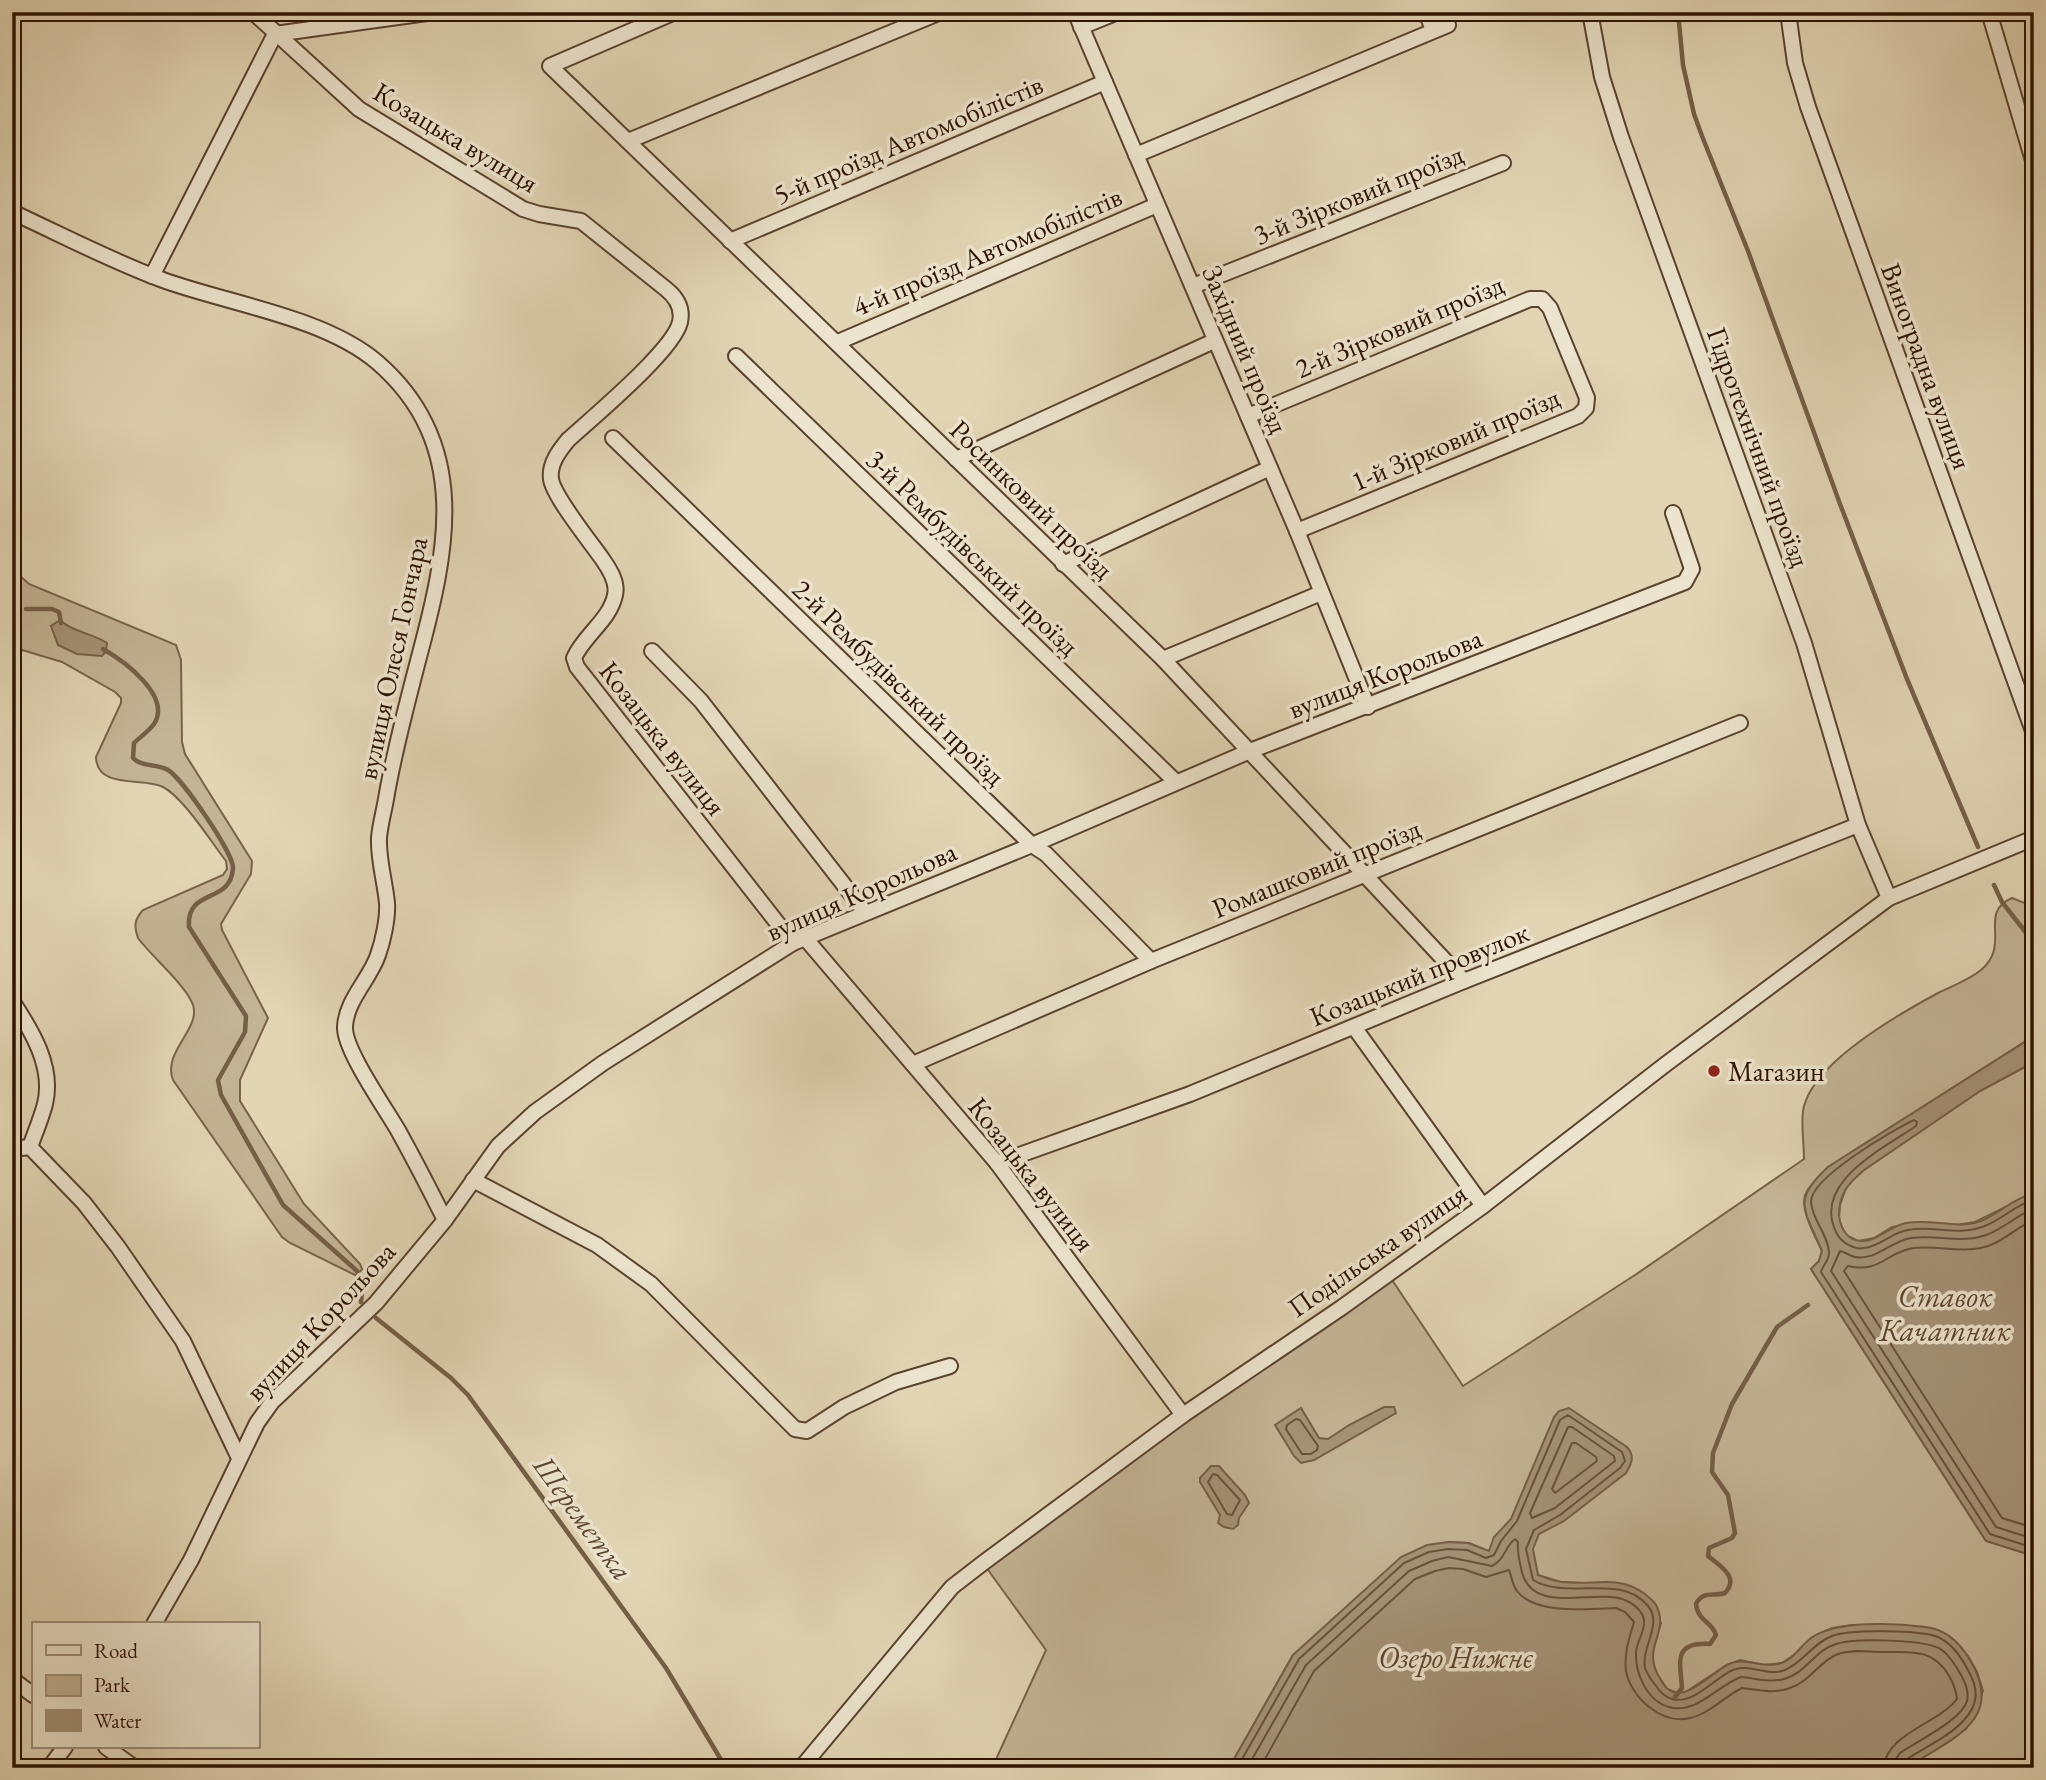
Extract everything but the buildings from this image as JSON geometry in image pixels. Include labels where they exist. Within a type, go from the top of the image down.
[{"type":"street","name":"Козацька вулиця","points":[[253,12],[348,100],[371,117],[523,209],[581,221],[677,300],[681,320],[669,343],[568,440],[552,467],[552,485],[611,572],[616,593],[609,611],[578,650],[574,658],[577,667],[799,941],[913,1064],[997,1163],[1183,1416]]},
{"type":"street","points":[[152,276],[275,34],[434,12]]},
{"type":"street","name":"Росинковий проїзд","points":[[676,12],[550,66],[1163,659],[1464,981]]},
{"type":"street","points":[[628,141],[941,12]]},
{"type":"street","name":"Західний проїзд","points":[[1075,12],[1297,531],[1368,706]]},
{"type":"street","points":[[1081,27],[1118,12]]},
{"type":"street","points":[[1426,12],[1433,30]]},
{"type":"street","name":"Гідротехнічний проїзд","points":[[1590,12],[1602,77],[1621,137],[1804,643],[1858,825],[1889,898]]},
{"type":"street","name":"Виноградна вулиця","points":[[1788,12],[1792,48],[1805,99],[2034,734]]},
{"type":"street","points":[[1989,12],[2032,155]]},
{"type":"street","points":[[1136,155],[1448,25]]},
{"type":"street","name":"5-й проїзд Автомобілістів","points":[[730,241],[1105,82]]},
{"type":"street","name":"3-й Зірковий проїзд","points":[[1193,286],[1503,163]]},
{"type":"street","name":"4-й проїзд Автомобілістів","points":[[838,342],[1157,205]]},
{"type":"street","name":"вулиця Олеся Гончара","points":[[12,212],[152,276],[297,321],[358,348],[379,364],[408,395],[433,441],[444,491],[444,542],[429,620],[394,753],[379,839],[387,907],[378,956],[353,1001],[345,1027],[350,1048],[399,1132],[445,1220]]},
{"type":"street","name":"2-й Зірковий проїзд","points":[[1248,416],[1530,299]]},
{"type":"street","name":"1-й Зірковий проїзд","points":[[1297,531],[1578,416],[1586,408],[1587,398],[1582,385],[1550,308],[1542,299],[1530,299]]},
{"type":"street","points":[[956,459],[1214,341]]},
{"type":"street","name":"3-й Рембудівський проїзд","points":[[736,356],[1176,782]]},
{"type":"street","name":"2-й Рембудівський проїзд","points":[[613,438],[1032,845],[1046,854],[1151,961]]},
{"type":"street","points":[[1063,564],[1270,468]]},
{"type":"street","name":"вулиця Корольова","points":[[155,1622],[191,1560],[264,1412],[280,1392],[376,1303],[445,1220],[498,1146],[558,1094],[799,941],[1250,751],[1685,582],[1692,569],[1673,513]]},
{"type":"street","points":[[1163,659],[1321,593]]},
{"type":"street","points":[[652,651],[701,701],[865,912]]},
{"type":"street","name":"Ромашковий проїзд","points":[[913,1064],[1151,961],[1740,723]]},
{"type":"street","name":"Козацький провулок","points":[[997,1163],[1190,1094],[1464,981],[1858,825]]},
{"type":"street","name":"Подільська вулиця","points":[[801,1768],[951,1587],[1183,1416],[1341,1308],[1483,1206],[1666,1064],[1889,898],[2034,838]]},
{"type":"street","points":[[12,1001],[32,1035],[46,1071],[44,1105],[30,1147]]},
{"type":"street","points":[[1354,1027],[1483,1206]]},
{"type":"street","points":[[12,1149],[30,1147]]},
{"type":"street","points":[[30,1147],[84,1203],[183,1341],[239,1458]]},
{"type":"street","points":[[473,1180],[597,1245],[651,1284],[795,1429],[807,1431],[844,1407],[896,1382],[950,1366]]},
{"type":"street","points":[[12,1679],[32,1694]]},
{"type":"street","points":[[49,1768],[64,1748]]},
{"type":"street","points":[[107,1748],[135,1768]]},
{"type":"green space","points":[[12,551],[19,575],[29,584],[176,645],[181,660],[182,742],[185,754],[252,861],[251,874],[221,924],[268,1018],[240,1080],[240,1101],[304,1204],[360,1264],[362,1269],[357,1276],[282,1237],[173,1080],[173,1060],[192,1023],[193,1005],[183,989],[138,938],[136,923],[143,910],[223,875],[227,869],[226,861],[188,810],[163,787],[112,778],[98,767],[96,757],[121,703],[121,698],[115,692],[62,662],[12,647]]},
{"type":"green space","points":[[2012,898],[2025,903],[2034,911],[2034,1036],[1828,1167],[1808,1189],[1804,1206],[1822,1251],[1819,1261],[1811,1269],[1986,1541],[2034,1556],[2034,1768],[1906,1768],[1966,1729],[1983,1691],[1968,1656],[1926,1627],[1852,1625],[1832,1628],[1811,1638],[1797,1653],[1782,1663],[1764,1665],[1740,1660],[1727,1665],[1684,1693],[1675,1692],[1667,1689],[1652,1667],[1652,1652],[1661,1623],[1583,1583],[1561,1582],[1538,1575],[1522,1565],[1469,1543],[1448,1542],[1293,1655],[1229,1768],[992,1768],[1046,1650],[983,1563],[1388,1274],[1463,1386],[1635,1275],[1804,1159],[1803,1111],[1809,1093],[1822,1076],[1858,1042],[1880,1027],[1981,970],[1994,950],[1997,912],[2002,904]]},
{"type":"green space","points":[[2034,1062],[2034,1193],[1975,1222],[1957,1225],[1921,1222],[1892,1227],[1874,1238],[1858,1241],[1846,1235],[1839,1219],[1840,1205],[1847,1185],[1864,1170],[1980,1091]]},
{"type":"water","points":[[60,620],[107,643],[106,651],[102,656],[77,654],[58,645],[51,626]]},
{"type":"water","name":"Ставок Качатник","points":[[2034,1036],[2034,1062],[1980,1091],[1864,1170],[1846,1189],[1839,1215],[1848,1236],[1867,1241],[1906,1223],[1962,1224],[1981,1221],[2020,1198],[2034,1193],[2034,1556],[1986,1541],[1811,1269],[1819,1261],[1822,1251],[1807,1215],[1805,1198],[1816,1179],[1828,1167]]},
{"type":"water","points":[[1384,1407],[1394,1407],[1396,1413],[1314,1460],[1301,1463],[1275,1425],[1301,1408],[1319,1438],[1328,1439]]},
{"type":"water","name":"Озеро Нижнє","points":[[1569,1408],[1627,1447],[1632,1460],[1626,1473],[1564,1521],[1539,1534],[1533,1549],[1538,1575],[1560,1582],[1616,1582],[1635,1588],[1651,1599],[1660,1615],[1653,1658],[1662,1682],[1669,1690],[1682,1693],[1733,1663],[1778,1664],[1792,1657],[1811,1638],[1835,1628],[1883,1624],[1925,1627],[1946,1634],[1957,1643],[1970,1660],[1980,1681],[1982,1699],[1977,1714],[1968,1726],[1955,1738],[1906,1768],[1229,1768],[1293,1655],[1401,1557],[1427,1545],[1448,1542],[1468,1543],[1489,1551],[1494,1537],[1511,1519],[1554,1417],[1559,1411]]},
{"type":"water","points":[[1211,1466],[1219,1466],[1249,1503],[1239,1518],[1238,1525],[1233,1529],[1218,1523],[1220,1515],[1200,1482],[1200,1478]]},
{"type":"waterway","points":[[1678,12],[1683,65],[1694,114],[1748,251],[1907,679],[1978,847]]},
{"type":"waterway","name":"Шереметка","points":[[26,609],[52,609],[59,612],[61,623]]},
{"type":"waterway","name":"Шереметка","points":[[103,649],[143,680],[157,702],[158,713],[154,724],[134,743],[133,758],[141,763],[164,768],[175,776],[206,817],[231,860],[233,868],[230,880],[225,887],[194,906],[189,927],[246,1016],[245,1032],[218,1080],[221,1095],[283,1205],[357,1271],[363,1283],[361,1302]]},
{"type":"waterway","points":[[1994,885],[2002,902],[2034,943]]},
{"type":"waterway","points":[[1675,1697],[1682,1688],[1680,1662],[1684,1650],[1698,1644],[1710,1644],[1716,1635],[1699,1614],[1696,1604],[1705,1595],[1725,1593],[1730,1582],[1727,1572],[1708,1556],[1709,1548],[1732,1538],[1735,1533],[1728,1495],[1712,1472],[1713,1453],[1732,1404],[1777,1327],[1808,1305]]},
{"type":"waterway","name":"Шереметка","points":[[376,1318],[451,1378],[468,1395],[666,1668],[726,1768]]},
{"type":"place","name":"Магазин","points":[[1714,1071]]}]
